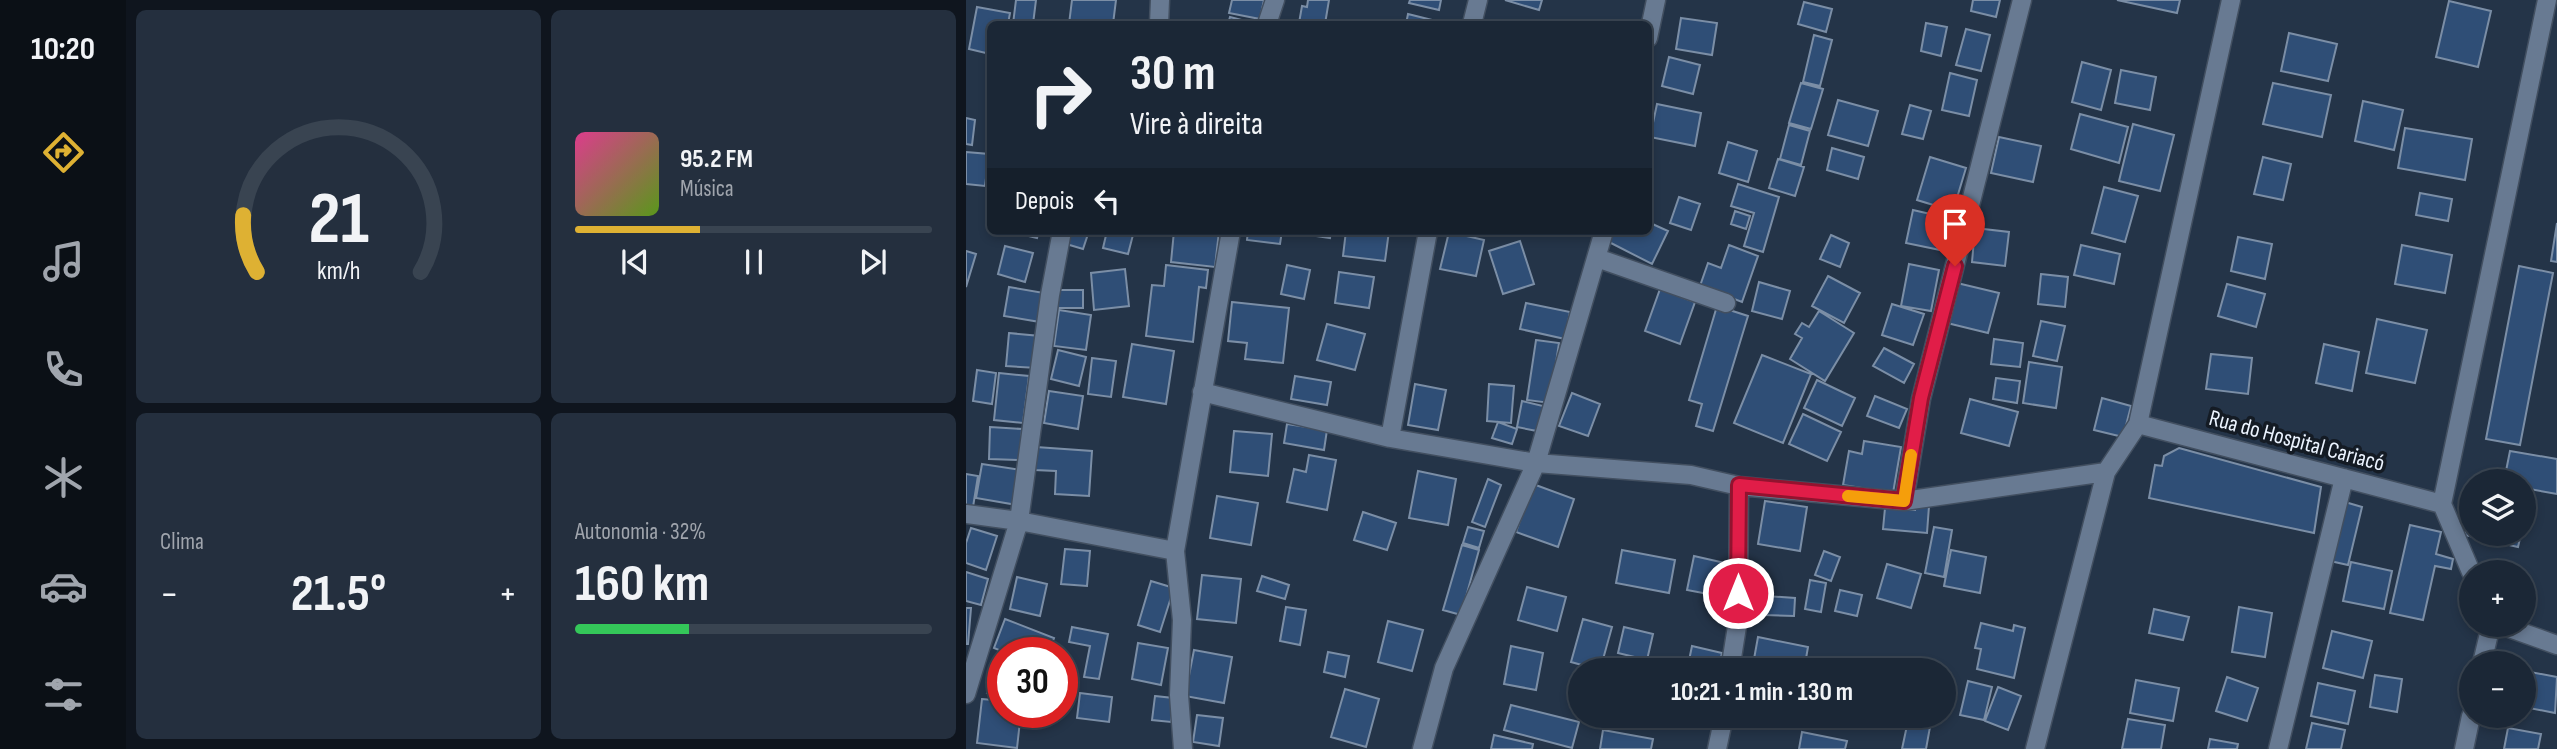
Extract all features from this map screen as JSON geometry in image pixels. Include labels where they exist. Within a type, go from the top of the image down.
[{"type":"street","points":[[1159,21],[1160,0]]},
{"type":"street","points":[[1268,21],[1275,0]]},
{"type":"street","points":[[1473,21],[1478,0]]},
{"type":"street","points":[[1652,21],[1656,0]]},
{"type":"street","points":[[1904,501],[1921,398],[2021,0]]},
{"type":"street","points":[[2035,749],[2106,472],[2138,425],[2231,0]]},
{"type":"street","points":[[2466,560],[2442,504],[2547,0]]},
{"type":"street","points":[[966,694],[1019,521],[1050,295],[1061,235]]},
{"type":"street","points":[[1183,749],[1179,695],[1182,620],[1175,551],[1230,235]]},
{"type":"street","points":[[1390,438],[1427,235]]},
{"type":"street","points":[[1422,749],[1444,668],[1536,463],[1603,235]]},
{"type":"street","points":[[1597,258],[1726,303]]},
{"type":"street","points":[[1202,392],[1390,438],[1536,463],[1691,475],[1739,485],[1904,501],[2106,472]]},
{"type":"street","name":"Rua do Hospital Cariacó","points":[[2138,425],[2442,504]]},
{"type":"street","points":[[2278,749],[2344,478]]},
{"type":"street","points":[[1732,658],[1738,620],[1739,485]]},
{"type":"street","points":[[966,514],[1019,521],[1175,551]]},
{"type":"street","points":[[2535,637],[2557,645]]},
{"type":"street","points":[[1717,749],[1721,728]]},
{"type":"street","points":[[2464,749],[2468,728]]},
{"type":"building","points":[[1016,0],[1036,0],[1033,21],[1013,21]]},
{"type":"building","points":[[1072,0],[1116,0],[1113,21],[1069,21]]},
{"type":"building","points":[[1232,0],[1264,0],[1260,19],[1229,13]]},
{"type":"building","points":[[1308,0],[1329,0],[1326,21],[1299,21],[1302,6],[1307,7]]},
{"type":"building","points":[[1410,0],[1441,0],[1439,10],[1409,3]]},
{"type":"building","points":[[1505,0],[1542,0],[1539,10]]},
{"type":"building","points":[[1973,0],[2000,0],[1996,17],[1971,11]]},
{"type":"building","points":[[2117,0],[2180,0],[2177,13]]},
{"type":"building","points":[[2449,1],[2491,11],[2478,67],[2436,57]]},
{"type":"building","points":[[1804,2],[1832,9],[1826,32],[1798,24]]},
{"type":"building","points":[[977,7],[1010,13],[1009,21],[987,21],[987,53],[969,49]]},
{"type":"building","points":[[1408,14],[1436,21],[1407,21]]},
{"type":"building","points":[[1230,17],[1245,21],[1229,21]]},
{"type":"building","points":[[1681,18],[1717,23],[1712,55],[1676,49]]},
{"type":"building","points":[[1926,23],[1947,27],[1941,56],[1921,51]]},
{"type":"building","points":[[1966,29],[1990,35],[1981,71],[1956,65]]},
{"type":"building","points":[[2289,33],[2337,44],[2328,81],[2281,71]]},
{"type":"building","points":[[1814,35],[1832,40],[1820,86],[1803,82]]},
{"type":"building","points":[[1669,57],[1700,65],[1693,94],[1662,86]]},
{"type":"building","points":[[2082,62],[2111,70],[2101,110],[2072,102]]},
{"type":"building","points":[[2121,70],[2156,77],[2150,110],[2115,103]]},
{"type":"building","points":[[1950,73],[1977,80],[1969,116],[1942,110]]},
{"type":"building","points":[[1801,83],[1823,89],[1811,129],[1789,123]]},
{"type":"building","points":[[2273,83],[2331,95],[2322,137],[2263,124]]},
{"type":"building","points":[[1838,100],[1878,111],[1868,146],[1828,135]]},
{"type":"building","points":[[2363,101],[2403,110],[2394,150],[2355,141]]},
{"type":"building","points":[[1657,104],[1701,113],[1695,146],[1652,137]]},
{"type":"building","points":[[1910,105],[1931,111],[1923,139],[1902,134]]},
{"type":"building","points":[[2080,114],[2128,127],[2119,163],[2071,149]]},
{"type":"building","points":[[966,118],[975,120],[972,145],[966,144]]},
{"type":"building","points":[[2133,124],[2174,135],[2160,191],[2119,181]]},
{"type":"building","points":[[1789,125],[1810,131],[1801,165],[1780,159]]},
{"type":"building","points":[[2405,128],[2472,139],[2465,180],[2398,168]]},
{"type":"building","points":[[1999,137],[2041,146],[2033,182],[1991,173]]},
{"type":"building","points":[[1728,142],[1757,151],[1748,182],[1719,173]]},
{"type":"building","points":[[1832,148],[1864,157],[1858,179],[1827,170]]},
{"type":"building","points":[[966,152],[987,154],[985,186],[966,184]]},
{"type":"building","points":[[1930,157],[1966,168],[1953,211],[1917,200]]},
{"type":"building","points":[[2263,157],[2291,164],[2283,200],[2254,194]]},
{"type":"building","points":[[1778,159],[1804,167],[1795,196],[1769,188]]},
{"type":"building","points":[[1738,184],[1779,197],[1763,252],[1744,246],[1754,213],[1731,206]]},
{"type":"building","points":[[2104,187],[2138,196],[2125,242],[2092,233]]},
{"type":"building","points":[[2420,193],[2452,199],[2448,221],[2416,215]]},
{"type":"building","points":[[1679,197],[1700,204],[1691,230],[1670,223]]},
{"type":"building","points":[[1913,210],[1952,219],[1945,251],[1906,243]]},
{"type":"building","points":[[1735,211],[1750,216],[1746,229],[1731,224]]},
{"type":"building","points":[[2557,223],[2557,262],[2551,261]]},
{"type":"building","points":[[1652,224],[1668,231],[1652,264],[1609,242],[1613,235],[1652,235]]},
{"type":"building","points":[[1975,228],[2009,232],[2005,266],[1972,262]]},
{"type":"building","points":[[1065,235],[1088,235],[1083,249],[1063,243]]},
{"type":"building","points":[[1106,235],[1133,235],[1128,254],[1103,248]]},
{"type":"building","points":[[1174,235],[1219,235],[1215,267],[1171,262]]},
{"type":"building","points":[[1248,235],[1281,235],[1280,244],[1247,240]]},
{"type":"building","points":[[1309,235],[1330,235],[1330,238]]},
{"type":"building","points":[[1346,235],[1388,235],[1385,261],[1343,256]]},
{"type":"building","points":[[1448,235],[1484,240],[1476,276],[1440,269]]},
{"type":"building","points":[[1831,235],[1849,243],[1840,267],[1820,259]]},
{"type":"building","points":[[2238,237],[2272,244],[2265,279],[2231,271]]},
{"type":"building","points":[[1520,241],[1534,284],[1503,294],[1489,251]]},
{"type":"building","points":[[1729,245],[1758,256],[1742,302],[1700,286],[1708,263],[1721,268]]},
{"type":"building","points":[[2081,245],[2120,254],[2114,284],[2074,275]]},
{"type":"building","points":[[2402,245],[2452,255],[2445,293],[2395,284]]},
{"type":"building","points":[[1005,246],[1033,253],[1025,282],[998,274]]},
{"type":"building","points":[[966,251],[976,254],[966,287]]},
{"type":"building","points":[[1909,264],[1939,270],[1931,311],[1901,306]]},
{"type":"building","points":[[1166,265],[1208,270],[1206,288],[1199,287],[1193,342],[1146,336],[1152,285],[1164,286]]},
{"type":"building","points":[[1287,265],[1310,270],[1304,299],[1281,294]]},
{"type":"building","points":[[2519,266],[2553,273],[2520,445],[2486,439]]},
{"type":"building","points":[[1125,269],[1129,306],[1094,310],[1091,273]]},
{"type":"building","points":[[1339,272],[1374,277],[1369,308],[1335,303]]},
{"type":"building","points":[[2041,274],[2068,277],[2065,307],[2038,304]]},
{"type":"building","points":[[1828,276],[1860,293],[1844,323],[1812,306]]},
{"type":"building","points":[[1759,282],[1790,291],[1782,319],[1752,311]]},
{"type":"building","points":[[1957,283],[1999,293],[1988,333],[1947,323]]},
{"type":"building","points":[[2227,284],[2265,294],[2256,327],[2218,316]]},
{"type":"building","points":[[1009,287],[1044,293],[1040,322],[1004,316]]},
{"type":"building","points":[[1660,289],[1695,302],[1680,344],[1645,331]]},
{"type":"building","points":[[1058,290],[1083,290],[1083,308],[1058,308]]},
{"type":"building","points":[[1232,302],[1289,308],[1283,363],[1245,359],[1247,343],[1228,341]]},
{"type":"building","points":[[1526,303],[1570,312],[1565,339],[1520,329]]},
{"type":"building","points":[[1892,304],[1924,314],[1913,345],[1882,335]]},
{"type":"building","points":[[1717,306],[1748,316],[1713,431],[1696,426],[1702,404],[1689,400]]},
{"type":"building","points":[[1059,310],[1091,315],[1086,350],[1054,346]]},
{"type":"building","points":[[1819,311],[1854,333],[1825,381],[1790,359],[1802,338],[1795,334],[1802,323],[1809,327]]},
{"type":"building","points":[[2377,319],[2427,330],[2415,383],[2366,373]]},
{"type":"building","points":[[2041,321],[2065,326],[2057,361],[2033,356]]},
{"type":"building","points":[[1327,324],[1365,334],[1355,370],[1317,360]]},
{"type":"building","points":[[1009,333],[1040,336],[1037,368],[1006,366]]},
{"type":"building","points":[[1994,339],[2023,343],[2020,367],[1991,364]]},
{"type":"building","points":[[1536,340],[1559,343],[1550,403],[1527,400]]},
{"type":"building","points":[[1132,344],[1174,351],[1166,404],[1123,397]]},
{"type":"building","points":[[2324,344],[2359,352],[2352,391],[2316,383]]},
{"type":"building","points":[[1884,348],[1914,364],[1904,383],[1873,366]]},
{"type":"building","points":[[1058,350],[1086,357],[1079,386],[1051,379]]},
{"type":"building","points":[[2211,354],[2252,358],[2248,394],[2206,389]]},
{"type":"building","points":[[1762,355],[1811,374],[1783,443],[1734,423]]},
{"type":"building","points":[[1092,358],[1116,361],[1111,397],[1088,394]]},
{"type":"building","points":[[2029,362],[2062,367],[2056,408],[2023,403]]},
{"type":"building","points":[[977,370],[996,373],[992,404],[973,401]]},
{"type":"building","points":[[999,373],[1029,376],[1023,423],[994,420]]},
{"type":"building","points":[[1295,376],[1331,382],[1327,405],[1291,399]]},
{"type":"building","points":[[1996,378],[2020,381],[2017,403],[1993,399]]},
{"type":"building","points":[[1817,380],[1855,398],[1842,426],[1804,408]]},
{"type":"building","points":[[1415,384],[1446,390],[1438,430],[1408,425]]},
{"type":"building","points":[[1489,384],[1514,386],[1511,423],[1487,421]]},
{"type":"building","points":[[1049,391],[1083,396],[1078,429],[1044,423]]},
{"type":"building","points":[[1572,393],[1600,404],[1588,436],[1559,426]]},
{"type":"building","points":[[1875,396],[1907,409],[1899,428],[1867,416]]},
{"type":"building","points":[[2102,398],[2131,406],[2123,437],[2094,430]]},
{"type":"building","points":[[1970,399],[2018,412],[2009,446],[1961,433]]},
{"type":"building","points":[[1522,401],[1547,407],[1542,432],[1517,427]]},
{"type":"building","points":[[1803,414],[1841,432],[1827,461],[1789,444]]},
{"type":"building","points":[[1498,422],[1517,429],[1512,444],[1492,438]]},
{"type":"building","points":[[1287,424],[1327,430],[1324,450],[1284,443]]},
{"type":"building","points":[[990,427],[1022,429],[1020,460],[989,459]]},
{"type":"building","points":[[1234,431],[1272,434],[1268,476],[1230,472]]},
{"type":"building","points":[[1864,441],[1901,447],[1893,493],[1843,485],[1849,451],[1862,454]]},
{"type":"building","points":[[1036,447],[1092,451],[1089,496],[1055,494],[1056,471],[1035,470]]},
{"type":"building","points":[[2179,448],[2321,487],[2314,533],[2149,498],[2155,465],[2162,466],[2164,456]]},
{"type":"building","points":[[2510,451],[2557,459],[2557,494],[2536,490],[2536,469],[2506,469]]},
{"type":"building","points":[[1309,455],[1336,460],[1327,510],[1287,502],[1294,469],[1306,472]]},
{"type":"building","points":[[982,464],[1022,470],[1017,505],[976,498]]},
{"type":"building","points":[[1418,471],[1456,479],[1448,525],[1409,518]]},
{"type":"building","points":[[966,474],[978,476],[973,507],[966,506]]},
{"type":"building","points":[[1488,479],[1501,485],[1485,527],[1472,522]]},
{"type":"building","points":[[1533,484],[1574,499],[1558,547],[1516,532]]},
{"type":"building","points":[[1217,496],[1258,503],[1251,545],[1210,538]]},
{"type":"building","points":[[1765,501],[1807,507],[1800,551],[1758,544]]},
{"type":"building","points":[[2345,502],[2362,507],[2348,565],[2330,561]]},
{"type":"building","points":[[1915,505],[1929,506],[1927,533],[1883,529],[1885,508],[1915,510]]},
{"type":"building","points":[[1363,512],[1396,523],[1387,550],[1354,540]]},
{"type":"building","points":[[2410,525],[2441,532],[2436,554],[2453,559],[2451,569],[2435,566],[2423,620],[2390,613]]},
{"type":"building","points":[[1468,527],[1484,531],[1479,548],[1463,543]]},
{"type":"building","points":[[1934,527],[1952,530],[1944,577],[1925,573]]},
{"type":"building","points":[[971,528],[997,536],[986,570],[966,563],[966,543]]},
{"type":"building","points":[[1462,545],[1479,550],[1461,615],[1443,610]]},
{"type":"building","points":[[1065,549],[1090,551],[1087,586],[1061,584]]},
{"type":"building","points":[[1622,550],[1675,560],[1669,593],[1616,583]]},
{"type":"building","points":[[1951,550],[1986,557],[1980,593],[1944,586]]},
{"type":"building","points":[[1824,551],[1840,557],[1831,581],[1815,575]]},
{"type":"building","points":[[1694,556],[1725,563],[1719,596],[1687,590]]},
{"type":"building","points":[[2351,562],[2392,571],[2384,609],[2343,601]]},
{"type":"building","points":[[1887,564],[1921,574],[1911,608],[1877,598]]},
{"type":"building","points":[[966,572],[988,579],[981,605],[966,601]]},
{"type":"building","points":[[1202,575],[1241,579],[1236,623],[1197,619]]},
{"type":"building","points":[[1262,576],[1289,585],[1285,599],[1257,591]]},
{"type":"building","points":[[1017,577],[1047,584],[1040,616],[1010,609]]},
{"type":"building","points":[[1810,580],[1826,583],[1821,612],[1805,609]]},
{"type":"building","points":[[1151,581],[1174,588],[1160,632],[1138,625]]},
{"type":"building","points":[[1527,587],[1566,597],[1557,631],[1518,620]]},
{"type":"building","points":[[1840,590],[1862,595],[1857,616],[1835,611]]},
{"type":"building","points":[[1765,596],[1795,598],[1794,616],[1764,615]]},
{"type":"building","points":[[1286,607],[1306,610],[1300,645],[1280,641]]},
{"type":"building","points":[[2239,607],[2272,613],[2265,657],[2232,652]]},
{"type":"building","points":[[966,608],[971,608],[968,644],[966,644]]},
{"type":"building","points":[[2154,609],[2189,617],[2183,640],[2149,633]]},
{"type":"building","points":[[1005,619],[1051,637],[998,637]]},
{"type":"building","points":[[1583,619],[1612,627],[1603,658],[1572,658]]},
{"type":"building","points":[[1388,621],[1423,630],[1412,671],[1378,662]]},
{"type":"building","points":[[1981,623],[2013,631],[2014,625],[2025,628],[2014,678],[1977,669],[1981,649],[1975,648]]},
{"type":"building","points":[[1072,627],[1108,634],[1099,679],[1084,677],[1090,646],[1078,644],[1078,637],[1070,637]]},
{"type":"building","points":[[1624,627],[1653,634],[1647,658],[1618,653]]},
{"type":"building","points":[[2332,631],[2372,641],[2363,678],[2323,668]]},
{"type":"building","points":[[1758,637],[1808,647],[1806,658],[1754,658]]},
{"type":"building","points":[[1138,643],[1168,648],[1161,685],[1132,679]]},
{"type":"building","points":[[1511,646],[1543,653],[1536,690],[1504,684]]},
{"type":"building","points":[[1692,646],[1722,653],[1721,658],[1690,658]]},
{"type":"building","points":[[1194,650],[1232,657],[1224,703],[1185,696]]},
{"type":"building","points":[[1328,652],[1349,656],[1345,677],[1324,672]]},
{"type":"building","points":[[2536,673],[2557,677],[2555,713],[2536,709]]},
{"type":"building","points":[[2375,675],[2402,679],[2397,712],[2370,707]]},
{"type":"building","points":[[2227,677],[2258,688],[2247,721],[2216,711]]},
{"type":"building","points":[[2136,680],[2179,688],[2173,721],[2130,713]]},
{"type":"building","points":[[1968,681],[1992,687],[1984,720],[1960,715]]},
{"type":"building","points":[[2318,683],[2355,691],[2348,724],[2311,716]]},
{"type":"building","points":[[1998,687],[2021,696],[2008,730],[1985,721]]},
{"type":"building","points":[[1345,689],[1379,699],[1366,747],[1331,737]]},
{"type":"building","points":[[1080,693],[1112,697],[1109,722],[1078,718]]},
{"type":"building","points":[[1155,696],[1173,698],[1171,722],[1152,720]]},
{"type":"building","points":[[982,699],[987,699],[987,728],[1019,728],[1017,748],[977,743]]},
{"type":"building","points":[[1511,705],[1568,719],[1568,728],[1577,728],[1572,748],[1504,730]]},
{"type":"building","points":[[1197,715],[1223,718],[1219,746],[1193,742]]},
{"type":"building","points":[[2128,719],[2165,725],[2161,749],[2122,749]]},
{"type":"building","points":[[2312,723],[2345,730],[2341,749],[2306,749]]},
{"type":"building","points":[[1906,728],[1930,728],[1926,749],[1902,749]]},
{"type":"building","points":[[2508,728],[2541,734],[2538,749],[2504,749]]},
{"type":"building","points":[[1603,730],[1653,739],[1651,749],[1600,749]]},
{"type":"building","points":[[1802,732],[1847,741],[1845,749],[1799,749]]},
{"type":"building","points":[[1494,735],[1533,744],[1532,749],[1491,749]]},
{"type":"building","points":[[2210,739],[2238,744],[2237,749],[2208,749]]},
{"type":"slow traffic","points":[[1848,496],[1904,501],[1911,455]]},
{"type":"route","points":[[1738,593],[1739,485],[1904,501],[1921,398],[1955,266]]}]
